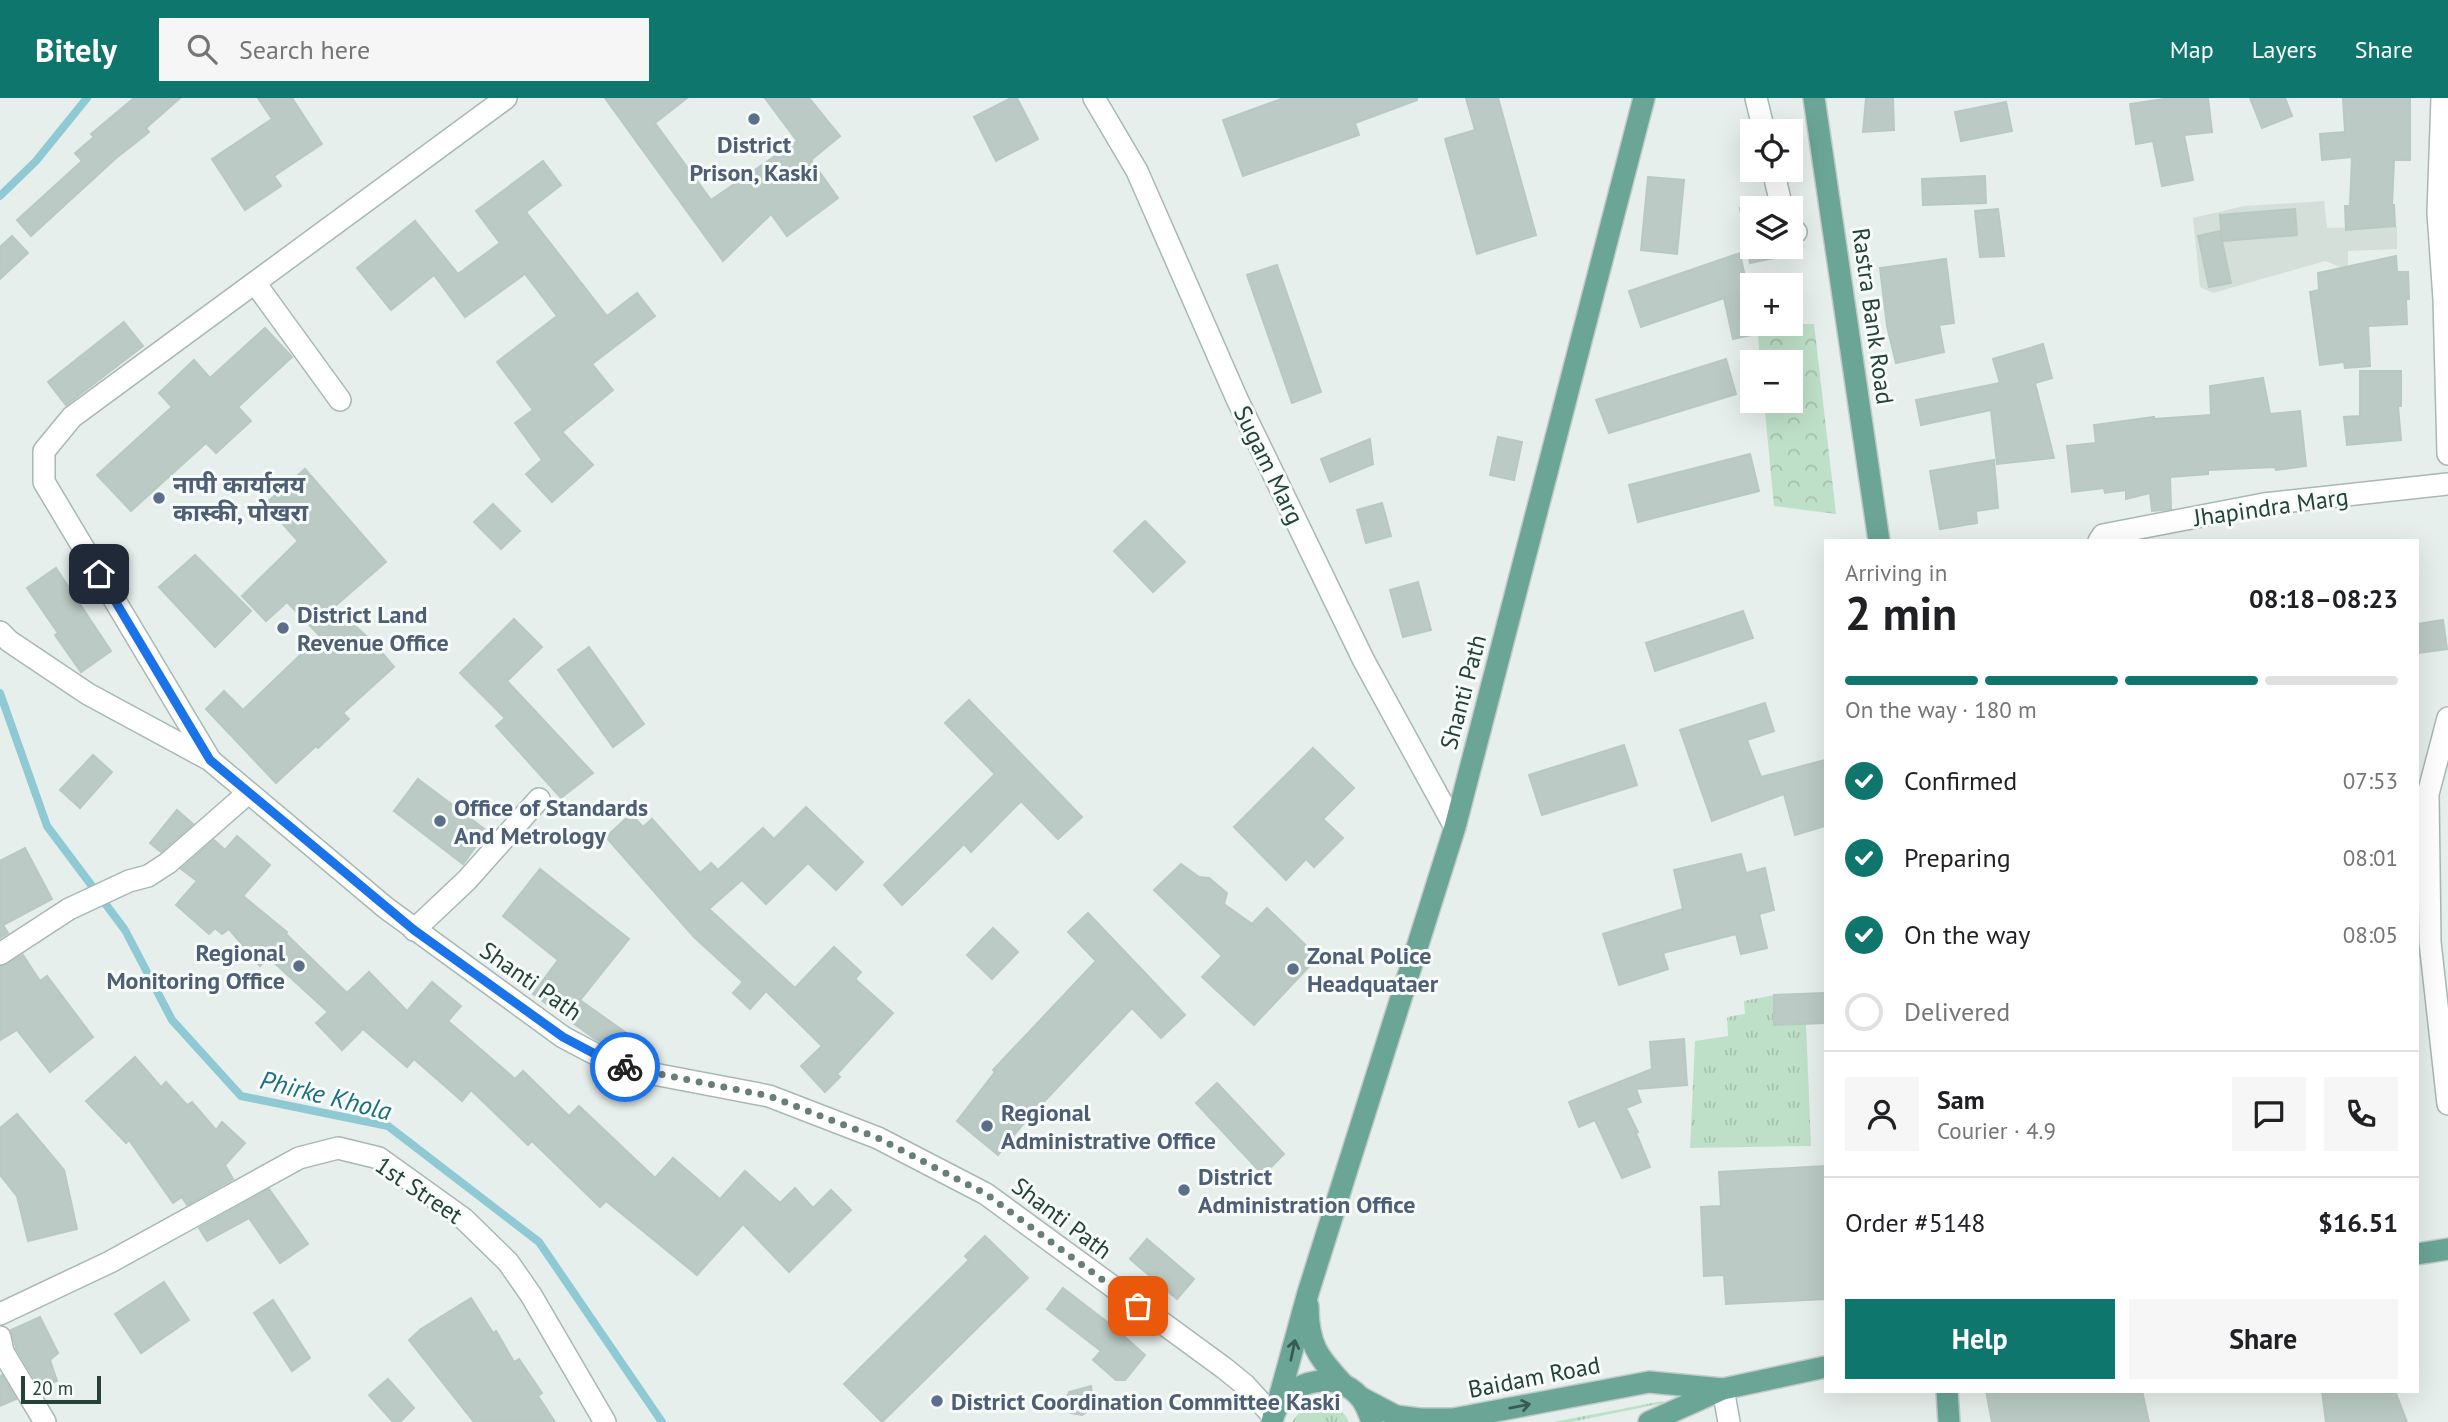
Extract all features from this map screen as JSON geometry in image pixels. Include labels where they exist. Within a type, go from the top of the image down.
[{"type":"main road","name":"Shanti Path","points":[[1274,1415],[1308,1293],[1455,827],[1644,98]]},
{"type":"main road","name":"Rastra Bank Road","points":[[1814,98],[1878,539]]},
{"type":"main road","points":[[2419,1254],[2448,1249]]},
{"type":"main road","name":"Shanti Path","points":[[1308,1293],[1308,1319],[1313,1346],[1322,1361],[1352,1391]]},
{"type":"main road","name":"Baidam Road","points":[[1649,1422],[1723,1389],[1824,1367]]},
{"type":"main road","name":"Baidam Road","points":[[1274,1415],[1285,1396],[1306,1383],[1332,1381],[1396,1416],[1431,1419],[1454,1419],[1649,1382],[1723,1389]]},
{"type":"main road","points":[[1352,1391],[1367,1408],[1372,1422]]},
{"type":"main road","points":[[1947,1393],[1949,1422]]},
{"type":"street","points":[[210,760],[44,481],[44,451],[72,417],[506,98]]},
{"type":"street","name":"Sugam Marg","points":[[1094,98],[1137,171],[1237,398],[1364,661],[1455,827]]},
{"type":"street","points":[[1756,98],[1761,119]]},
{"type":"street","points":[[2442,98],[2438,213],[2444,299],[2448,454]]},
{"type":"street","points":[[255,283],[340,400]]},
{"type":"street","name":"Jhapindra Marg","points":[[2100,539],[2103,535],[2264,504],[2448,484]]},
{"type":"street","name":"Shanti Path","points":[[4,636],[88,694],[210,760],[414,930],[563,1037],[612,1063],[638,1071],[769,1096],[878,1138],[986,1194],[1224,1368],[1274,1415]]},
{"type":"street","points":[[2448,718],[2428,794],[2430,942],[2448,1104]]},
{"type":"street","points":[[0,954],[69,909],[129,881],[148,876],[168,863],[248,793]]},
{"type":"street","points":[[414,930],[467,880],[539,799]]},
{"type":"street","name":"1st Street","points":[[0,1314],[110,1262],[299,1158],[338,1148],[379,1158],[464,1219],[508,1262],[531,1294],[605,1422]]},
{"type":"street","points":[[0,1338],[3,1352],[45,1422]]},
{"type":"street","points":[[1723,1389],[1729,1422]]},
{"type":"shaded area","points":[[2324,201],[2327,228],[2397,226],[2397,249],[2348,251],[2348,270],[2325,261],[2213,293],[2200,287],[2193,218],[2244,206]]},
{"type":"green space","points":[[1803,324],[1814,324],[1836,514],[1774,506],[1765,413],[1803,413],[1803,350],[1759,350],[1758,336],[1803,336]]},
{"type":"green space","points":[[1774,995],[1775,1025],[1806,1024],[1811,1146],[1690,1148],[1695,1041],[1728,1036],[1727,1017],[1745,1014],[1744,1001]]},
{"type":"green space","points":[[1663,1401],[1664,1403],[1571,1422],[1553,1422]]},
{"type":"green space","points":[[1318,1403],[1337,1408],[1349,1422],[1292,1422],[1302,1409]]},
{"type":"building","points":[[134,98],[180,98],[146,128],[149,132],[115,159],[31,236],[17,220],[82,161],[75,153],[94,137],[91,134]]},
{"type":"building","points":[[258,98],[292,98],[322,144],[274,176],[281,186],[245,210],[212,159],[272,119]]},
{"type":"building","points":[[605,98],[687,98],[655,123],[711,200],[797,141],[765,98],[809,98],[840,136],[811,160],[838,198],[787,236],[771,214],[723,261]]},
{"type":"building","points":[[1011,98],[1017,98],[1038,139],[996,161],[974,117]]},
{"type":"building","points":[[1284,98],[1417,100],[1355,123],[1359,135],[1243,176],[1223,120]]},
{"type":"building","points":[[1466,98],[1498,98],[1536,235],[1477,254],[1445,139],[1475,130]]},
{"type":"building","points":[[1866,98],[1893,98],[1894,130],[1863,132]]},
{"type":"building","points":[[2171,98],[2208,98],[2212,132],[2184,135],[2193,180],[2162,186],[2153,141],[2136,144],[2130,104]]},
{"type":"building","points":[[2250,98],[2285,98],[2292,116],[2262,128]]},
{"type":"building","points":[[2343,98],[2410,98],[2410,160],[2394,160],[2392,205],[2395,226],[2346,230],[2345,206],[2350,206],[2352,157],[2322,160],[2320,134],[2345,132]]},
{"type":"building","points":[[2006,102],[2012,131],[1961,141],[1955,112]]},
{"type":"building","points":[[543,161],[561,185],[526,212],[607,316],[637,293],[655,316],[592,364],[613,390],[562,432],[593,465],[552,502],[526,474],[542,460],[515,423],[533,410],[497,362],[557,316],[525,274],[465,317],[434,275],[391,310],[357,268],[415,221],[458,274],[500,243],[476,211]]},
{"type":"building","points":[[1985,176],[1986,203],[1923,205],[1922,179]]},
{"type":"building","points":[[1648,177],[1684,180],[1677,254],[1641,250]]},
{"type":"building","points":[[1998,209],[2004,256],[1980,257],[1975,211]]},
{"type":"building","points":[[2295,209],[2297,235],[2222,241],[2220,215]]},
{"type":"building","points":[[2220,231],[2231,283],[2209,287],[2198,236]]},
{"type":"building","points":[[12,236],[28,253],[0,279],[0,247]]},
{"type":"building","points":[[1740,253],[1744,273],[1740,273],[1740,336],[1747,336],[1733,339],[1724,298],[1641,327],[1629,291]]},
{"type":"building","points":[[2396,256],[2397,272],[2408,272],[2407,324],[2368,326],[2370,366],[2345,368],[2344,362],[2320,365],[2310,292],[2319,290],[2318,273]]},
{"type":"building","points":[[1749,259],[1769,259],[1750,263]]},
{"type":"building","points":[[1946,259],[1954,323],[1939,325],[1944,352],[1896,363],[1887,326],[1880,268]]},
{"type":"building","points":[[1277,265],[1321,392],[1292,403],[1247,275]]},
{"type":"building","points":[[124,322],[143,346],[66,405],[48,382]]},
{"type":"building","points":[[265,328],[292,357],[238,407],[251,421],[216,453],[206,443],[131,511],[97,475],[172,407],[159,393],[194,360],[210,378]]},
{"type":"building","points":[[2043,344],[2052,378],[2035,383],[2054,458],[1997,464],[1991,410],[1921,425],[1916,400],[2000,383],[1993,359]]},
{"type":"building","points":[[1726,359],[1736,394],[1609,433],[1596,400]]},
{"type":"building","points":[[2360,371],[2401,371],[2401,406],[2398,406],[2401,440],[2347,445],[2344,417],[2360,416]]},
{"type":"building","points":[[2263,378],[2270,414],[2300,411],[2306,466],[2276,470],[2275,467],[2208,470],[2208,474],[2170,477],[2171,509],[2152,511],[2150,493],[2126,499],[2126,490],[2105,493],[2104,488],[2072,492],[2067,446],[2096,443],[2094,425],[2154,417],[2211,415],[2210,386]]},
{"type":"building","points":[[1498,437],[1522,442],[1514,480],[1490,475]]},
{"type":"building","points":[[1370,439],[1373,464],[1330,482],[1321,459]]},
{"type":"building","points":[[1750,454],[1759,491],[1638,522],[1629,485]]},
{"type":"building","points":[[1994,460],[1998,508],[1976,511],[1977,523],[1940,529],[1930,471]]},
{"type":"building","points":[[305,469],[386,562],[334,607],[373,642],[394,667],[343,713],[349,719],[276,783],[206,709],[224,691],[243,710],[320,636],[287,602],[266,621],[242,596],[298,541],[265,504]]},
{"type":"building","points":[[1382,503],[1391,536],[1366,543],[1357,510]]},
{"type":"building","points":[[493,504],[520,531],[501,549],[474,522]]},
{"type":"building","points":[[1145,521],[1185,562],[1153,592],[1114,551]]},
{"type":"building","points":[[195,555],[251,611],[215,647],[159,587]]},
{"type":"building","points":[[56,568],[111,651],[81,672],[27,588]]},
{"type":"building","points":[[1418,582],[1431,630],[1403,637],[1390,590]]},
{"type":"building","points":[[1743,611],[1753,638],[1655,671],[1646,643]]},
{"type":"building","points":[[514,619],[542,647],[507,681],[593,773],[561,798],[496,726],[505,718],[460,673]]},
{"type":"building","points":[[2443,620],[2447,649],[2419,653],[2419,624]]},
{"type":"building","points":[[589,647],[644,724],[613,747],[558,670]]},
{"type":"building","points":[[969,700],[1082,817],[1058,839],[1021,801],[971,852],[964,844],[902,905],[884,885],[995,774],[945,723]]},
{"type":"building","points":[[1765,703],[1774,731],[1747,740],[1761,777],[1824,760],[1824,826],[1795,835],[1784,794],[1712,821],[1680,730]]},
{"type":"building","points":[[1624,745],[1637,785],[1542,815],[1529,775]]},
{"type":"building","points":[[1313,748],[1354,788],[1323,819],[1343,838],[1314,867],[1306,859],[1286,880],[1234,827]]},
{"type":"building","points":[[93,755],[112,772],[80,808],[60,790]]},
{"type":"building","name":"Office of Standards And Metrology","points":[[418,779],[487,831],[463,864],[394,811]]},
{"type":"building","points":[[806,807],[863,862],[836,890],[808,863],[766,904],[742,880],[709,909],[795,988],[834,947],[861,972],[855,979],[893,1013],[837,1074],[840,1077],[825,1092],[801,1066],[822,1046],[766,991],[750,1009],[733,993],[743,982],[694,937],[606,837],[631,814],[643,827],[652,819],[700,873],[711,863],[718,870],[763,828],[774,839]]},
{"type":"building","points":[[177,810],[193,824],[161,852],[150,843]]},
{"type":"building","points":[[237,836],[270,865],[243,896],[287,932],[286,934],[347,993],[369,972],[407,1011],[432,982],[461,1006],[448,1021],[515,1079],[523,1071],[569,1116],[579,1106],[655,1178],[673,1158],[720,1199],[745,1171],[780,1203],[795,1188],[813,1208],[831,1190],[851,1210],[789,1272],[743,1224],[697,1275],[606,1201],[600,1207],[532,1141],[528,1145],[471,1090],[462,1101],[414,1059],[407,1067],[363,1029],[342,1050],[316,1023],[328,1012],[268,957],[260,966],[229,929],[222,934],[215,928],[209,934],[176,905],[197,881],[181,869],[214,840],[225,850]]},
{"type":"building","points":[[25,848],[52,899],[3,925],[8,933],[0,938],[0,861]]},
{"type":"building","points":[[1741,854],[1746,873],[1765,868],[1774,910],[1759,914],[1767,948],[1741,954],[1736,934],[1663,953],[1668,969],[1619,985],[1603,934],[1683,909],[1674,870]]},
{"type":"building","points":[[1181,864],[1199,877],[1209,878],[1227,893],[1224,904],[1252,924],[1267,908],[1318,957],[1254,1025],[1202,977],[1222,956],[1154,890]]},
{"type":"building","points":[[540,869],[629,939],[580,1000],[643,1045],[634,1056],[617,1051],[595,1039],[533,994],[558,960],[503,916]]},
{"type":"building","points":[[1088,913],[1185,1015],[1161,1038],[1132,1008],[1023,1124],[998,1155],[957,1121],[995,1072],[993,1070],[1096,961],[1068,932]]},
{"type":"building","points":[[993,928],[1018,952],[992,979],[967,955]]},
{"type":"building","points":[[23,955],[40,981],[47,976],[93,1037],[50,1072],[17,1030],[0,1040],[0,967]]},
{"type":"building","points":[[1824,993],[1824,1023],[1774,1025],[1774,995]]},
{"type":"building","points":[[1684,1039],[1687,1085],[1636,1089],[1641,1102],[1626,1108],[1650,1167],[1622,1178],[1595,1120],[1579,1127],[1569,1102],[1652,1069],[1650,1042]]},
{"type":"building","points":[[135,1057],[161,1087],[166,1082],[187,1105],[192,1102],[216,1130],[222,1122],[245,1143],[225,1165],[233,1179],[187,1205],[182,1197],[173,1203],[129,1140],[126,1143],[86,1101]]},
{"type":"building","points":[[1217,1083],[1284,1154],[1263,1175],[1196,1103]]},
{"type":"building","points":[[17,1114],[64,1170],[77,1229],[28,1241],[17,1196],[0,1175],[0,1128]]},
{"type":"building","points":[[1824,1166],[1824,1299],[1726,1304],[1724,1275],[1704,1276],[1701,1207],[1721,1206],[1719,1172]]},
{"type":"building","points":[[269,1189],[308,1244],[280,1263],[249,1218],[207,1241],[199,1228]]},
{"type":"building","points":[[985,1236],[1028,1278],[882,1422],[844,1384],[969,1260],[965,1256]]},
{"type":"building","points":[[1147,1239],[1194,1279],[1177,1299],[1130,1259]]},
{"type":"building","points":[[164,1282],[189,1320],[141,1353],[115,1314]]},
{"type":"building","points":[[1063,1288],[1145,1355],[1125,1380],[1116,1380],[1093,1360],[1101,1351],[1047,1309]]},
{"type":"building","points":[[471,1298],[493,1333],[496,1331],[514,1362],[519,1359],[542,1393],[538,1396],[555,1422],[474,1422],[409,1340],[421,1329]]},
{"type":"building","points":[[273,1300],[310,1358],[292,1371],[254,1313]]},
{"type":"building","points":[[40,1317],[58,1353],[50,1360],[57,1381],[40,1388],[16,1348],[11,1330]]},
{"type":"building","points":[[2,1375],[16,1399],[0,1406],[0,1376]]},
{"type":"building","points":[[388,1379],[414,1408],[400,1422],[393,1422],[369,1395]]},
{"type":"building","points":[[1091,1386],[1091,1409],[1082,1415],[1071,1413],[1065,1403],[1069,1392]]},
{"type":"building","points":[[1986,1393],[2142,1393],[2149,1422],[1992,1422]]},
{"type":"building","points":[[2322,1393],[2396,1393],[2407,1422],[2326,1422]]},
{"type":"waterway","name":"Phirke Khola","points":[[0,196],[36,161],[87,98]]},
{"type":"waterway","name":"Phirke Khola","points":[[0,693],[47,826],[125,930],[172,1020],[241,1096],[388,1126],[539,1242],[662,1422]]},
{"type":"way so far","points":[[625,1067],[769,1096],[878,1138],[986,1194],[1138,1306]]},
{"type":"place","name":"District Prison, Kaski","points":[[754,119]]},
{"type":"place","name":"नापी कार्यालय कास्की, पोखरा","points":[[159,498]]},
{"type":"place","name":"District Land Revenue Office","points":[[283,628]]},
{"type":"place","name":"Office of Standards And Metrology","points":[[440,821]]},
{"type":"place","name":"Regional Monitoring Office","points":[[299,966]]},
{"type":"place","name":"Zonal Police Headquataer","points":[[1293,969]]},
{"type":"place","name":"Regional Administrative Office","points":[[987,1126]]},
{"type":"place","name":"District Administration Office","points":[[1184,1190]]},
{"type":"place","name":"District Coordination Committee Kaski","points":[[937,1401]]},
{"type":"route","points":[[99,574],[210,760],[414,930],[563,1037],[625,1067]]}]
